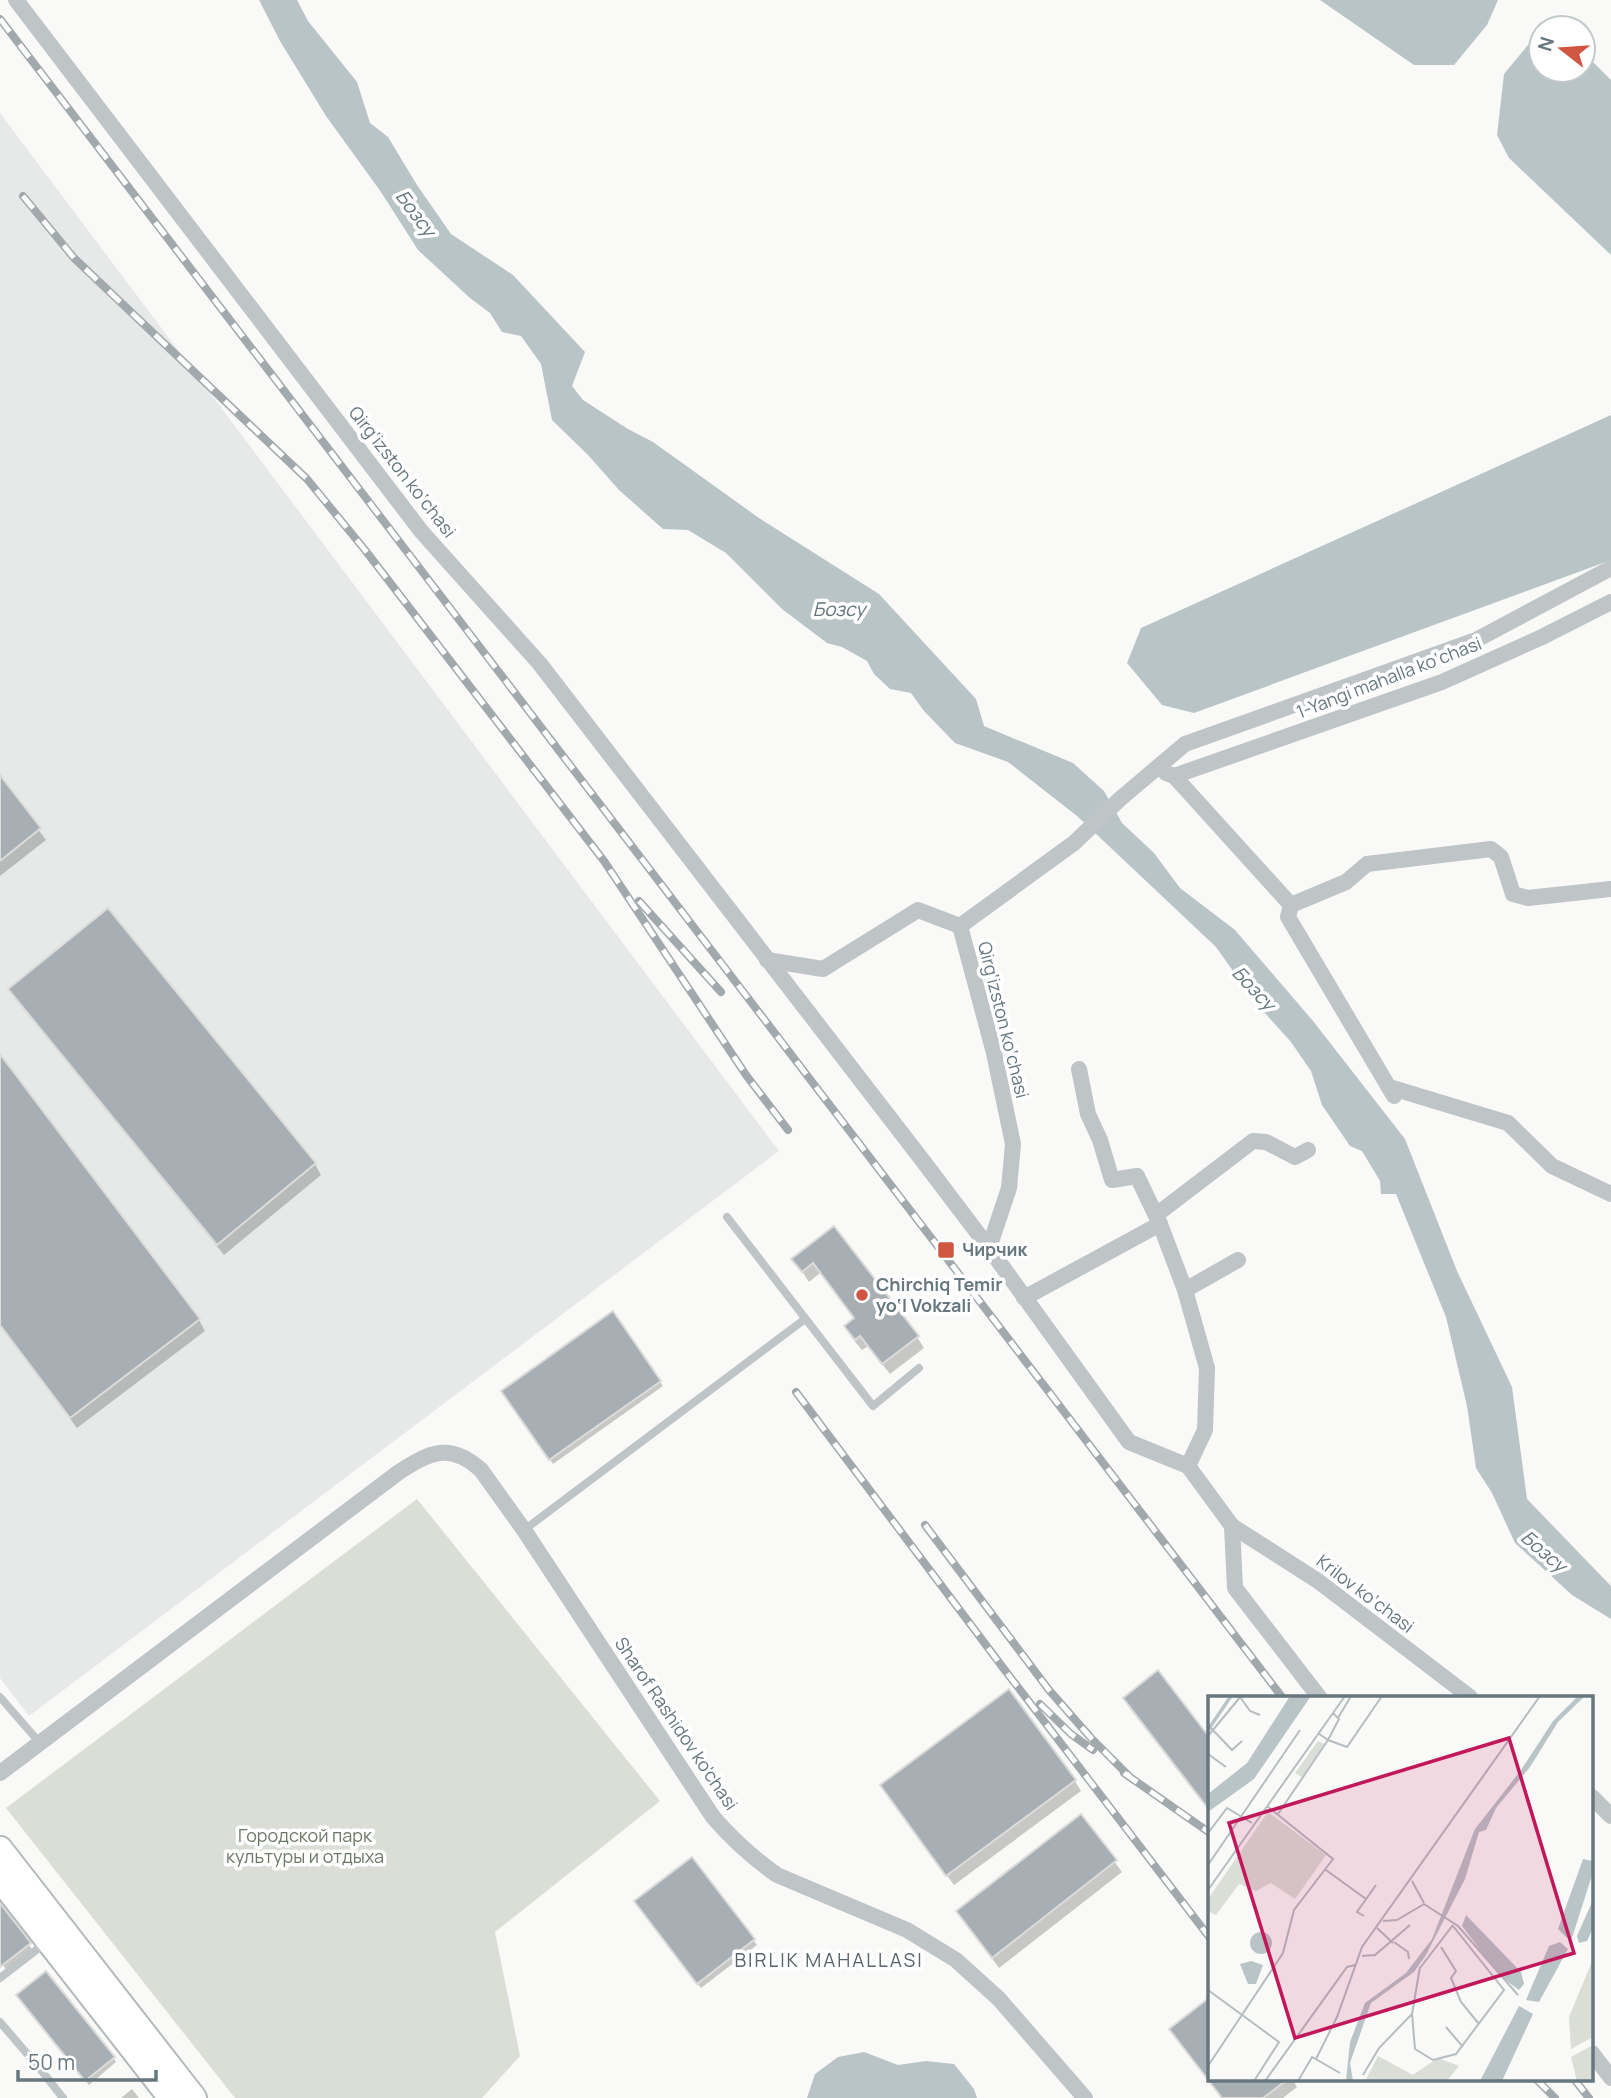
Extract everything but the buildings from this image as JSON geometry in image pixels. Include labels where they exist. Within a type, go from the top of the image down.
[{"type":"main road","points":[[0,1849],[194,2098]]},
{"type":"main road","points":[[0,1879],[171,2098]]},
{"type":"street","name":"Qirg‘izston ko‘chasi","points":[[16,0],[421,531],[540,664],[989,1248],[1129,1442],[1188,1466]]},
{"type":"street","points":[[960,926],[1074,843],[1120,799],[1185,744],[1476,640],[1611,568]]},
{"type":"street","name":"1-Yangi mahalla ko‘chasi","points":[[1174,776],[1442,682],[1542,638],[1611,602]]},
{"type":"street","points":[[1154,769],[1174,776],[1291,905]]},
{"type":"street","points":[[1291,905],[1346,882],[1367,864],[1491,849],[1502,858],[1513,894],[1528,898],[1611,889]]},
{"type":"street","points":[[1291,905],[1288,917],[1391,1091],[1508,1123],[1552,1166],[1611,1194]]},
{"type":"street","name":"Qirg‘izston ko‘chasi","points":[[768,960],[823,969],[918,910],[960,926],[994,1053],[1013,1144],[1009,1188],[989,1248]]},
{"type":"street","points":[[1079,1069],[1088,1114],[1100,1140],[1112,1180],[1137,1176],[1158,1219],[1185,1290],[1207,1368],[1205,1430],[1188,1466],[1232,1526],[1235,1588],[1318,1696]]},
{"type":"street","points":[[1024,1298],[1158,1219],[1253,1141],[1266,1142],[1295,1157],[1308,1150]]},
{"type":"street","points":[[1185,1290],[1238,1261]]},
{"type":"street","name":"Sharof Rashidov ko'chasi","points":[[40,1743],[399,1472],[419,1459],[444,1452],[455,1453],[481,1470],[524,1530],[713,1817],[727,1833],[758,1862],[777,1875],[907,1930],[956,1960],[999,1999],[1085,2098]]},
{"type":"street","name":"Krilov ko‘chasi","points":[[1232,1526],[1318,1581],[1469,1696]]},
{"type":"street","points":[[0,1773],[40,1743]]},
{"type":"street","points":[[1594,1799],[1611,1816]]},
{"type":"street","points":[[1594,2056],[1611,2078]]},
{"type":"lane","points":[[727,1217],[873,1406],[919,1368]]},
{"type":"lane","points":[[524,1530],[805,1319]]},
{"type":"lane","points":[[0,1697],[40,1743]]},
{"type":"lane","points":[[0,1978],[48,1941]]},
{"type":"lane","points":[[0,2022],[63,2098]]},
{"type":"shaded area","points":[[0,113],[779,1151],[29,1716],[0,1678]]},
{"type":"green space","name":"Городской парк культуры и отдыха","points":[[417,1499],[660,1801],[495,1932],[520,2056],[482,2098],[235,2098],[6,1808]]},
{"type":"water","name":"Бозсу","points":[[259,0],[297,0],[308,21],[357,82],[370,123],[388,137],[451,234],[513,275],[585,352],[572,386],[583,400],[653,442],[759,518],[879,594],[976,699],[984,726],[1073,763],[1104,791],[1122,823],[1154,853],[1180,888],[1235,930],[1313,1021],[1405,1139],[1457,1271],[1512,1387],[1527,1499],[1611,1586],[1611,1619],[1572,1595],[1515,1543],[1492,1493],[1476,1468],[1467,1406],[1446,1317],[1396,1194],[1381,1194],[1380,1181],[1362,1151],[1350,1146],[1322,1105],[1311,1071],[1291,1042],[1255,1002],[1216,947],[1077,816],[1008,762],[955,743],[924,711],[911,693],[890,689],[874,674],[867,661],[842,647],[827,643],[782,609],[726,553],[688,530],[663,529],[619,490],[552,420],[541,364],[521,336],[502,332],[490,313],[418,250],[381,192],[326,116],[280,41]]},
{"type":"water","points":[[1320,0],[1498,0],[1487,25],[1454,65],[1414,65]]},
{"type":"water","points":[[1527,46],[1527,84],[1597,84],[1597,66],[1611,80],[1611,255],[1509,158],[1497,135],[1504,74]]},
{"type":"water","points":[[1611,415],[1611,560],[1194,713],[1162,705],[1127,663],[1141,628]]},
{"type":"water","points":[[864,2052],[898,2065],[926,2061],[954,2064],[974,2089],[977,2098],[807,2098],[815,2074],[838,2057]]},
{"type":"railway","points":[[0,19],[1281,1696]]},
{"type":"railway","points":[[23,196],[74,258],[307,479],[365,550],[604,861],[746,1075],[788,1130]]},
{"type":"railway","points":[[639,901],[721,992]]},
{"type":"railway","points":[[796,1392],[1208,1935]]},
{"type":"railway","points":[[925,1525],[1049,1690],[1131,1778]]},
{"type":"railway","points":[[1040,1704],[1071,1734],[1093,1750]]},
{"type":"railway","points":[[1124,1773],[1208,1832]]},
{"type":"railway","points":[[1537,2080],[1555,2098]]},
{"type":"railway","points":[[1575,2080],[1589,2098]]},
{"type":"place","name":"Чирчик","points":[[946,1250]]},
{"type":"place","name":"Chirchiq Temir yo‘l Vokzali","points":[[862,1295]]},
{"type":"district","name":"BIRLIK MAHALLASI","points":[[829,1960]]}]
